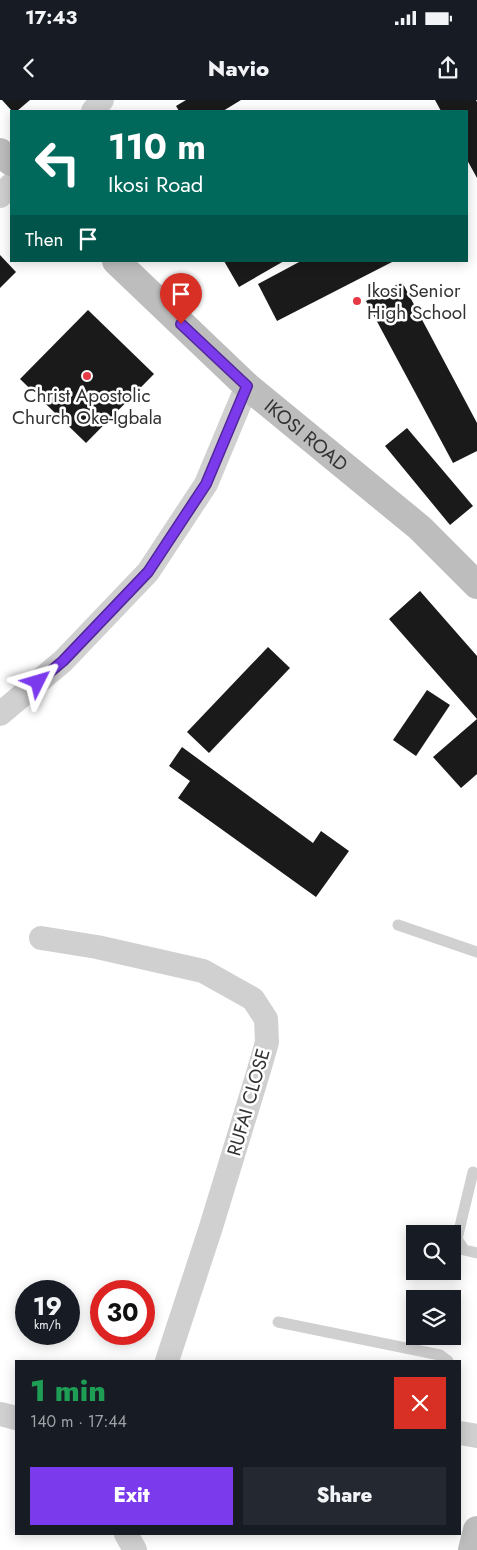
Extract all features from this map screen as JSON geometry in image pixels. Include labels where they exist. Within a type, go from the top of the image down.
[{"type":"street","points":[[94,110],[102,100]]},
{"type":"street","points":[[0,152],[10,161]]},
{"type":"street","points":[[0,196],[10,186]]},
{"type":"street","name":"IKOSI ROAD","points":[[117,262],[247,386],[420,528],[477,586]]},
{"type":"street","points":[[0,714],[63,661],[148,572],[206,484],[247,386]]},
{"type":"street","name":"RUFAI CLOSE","points":[[41,938],[97,947],[203,971],[253,999],[266,1019],[267,1042],[259,1070],[211,1227],[167,1360]]},
{"type":"street","points":[[0,1414],[15,1418]]},
{"type":"street","points":[[461,1432],[477,1436]]},
{"type":"street","points":[[472,1550],[477,1530]]},
{"type":"street","points":[[127,1535],[135,1550]]},
{"type":"lane","points":[[398,925],[477,952]]},
{"type":"lane","points":[[473,1172],[457,1239],[464,1250],[477,1253]]},
{"type":"lane","points":[[278,1322],[440,1355],[447,1360]]},
{"type":"building","points":[[2,100],[30,100],[18,110],[11,110]]},
{"type":"building","points":[[186,100],[241,100],[225,110],[178,110],[176,106]]},
{"type":"building","points":[[435,100],[476,100],[477,178],[468,162],[468,110],[440,110]]},
{"type":"building","points":[[0,255],[16,272],[0,288]]},
{"type":"building","points":[[225,262],[282,262],[239,287]]},
{"type":"building","points":[[299,262],[392,262],[277,321],[258,284]]},
{"type":"building","points":[[402,282],[477,423],[477,451],[453,463],[366,301]]},
{"type":"building","name":"Christ Apostolic Church Oke-Igbala","points":[[88,310],[154,374],[86,443],[20,379]]},
{"type":"building","points":[[407,428],[473,506],[450,525],[385,446]]},
{"type":"building","points":[[420,591],[477,656],[477,719],[389,619]]},
{"type":"building","points":[[268,647],[290,668],[209,753],[187,732]]},
{"type":"building","points":[[427,690],[450,705],[416,756],[393,740]]},
{"type":"building","points":[[477,719],[477,774],[461,788],[433,757]]},
{"type":"building","points":[[182,747],[313,843],[321,831],[349,851],[316,897],[178,798],[190,781],[169,766]]},
{"type":"place","name":"Ikosi Senior High School","points":[[357,301]]},
{"type":"place","name":"Christ Apostolic Church Oke-Igbala","points":[[87,376]]},
{"type":"route","points":[[38,682],[63,661],[148,572],[206,484],[247,386],[181,324]]}]
